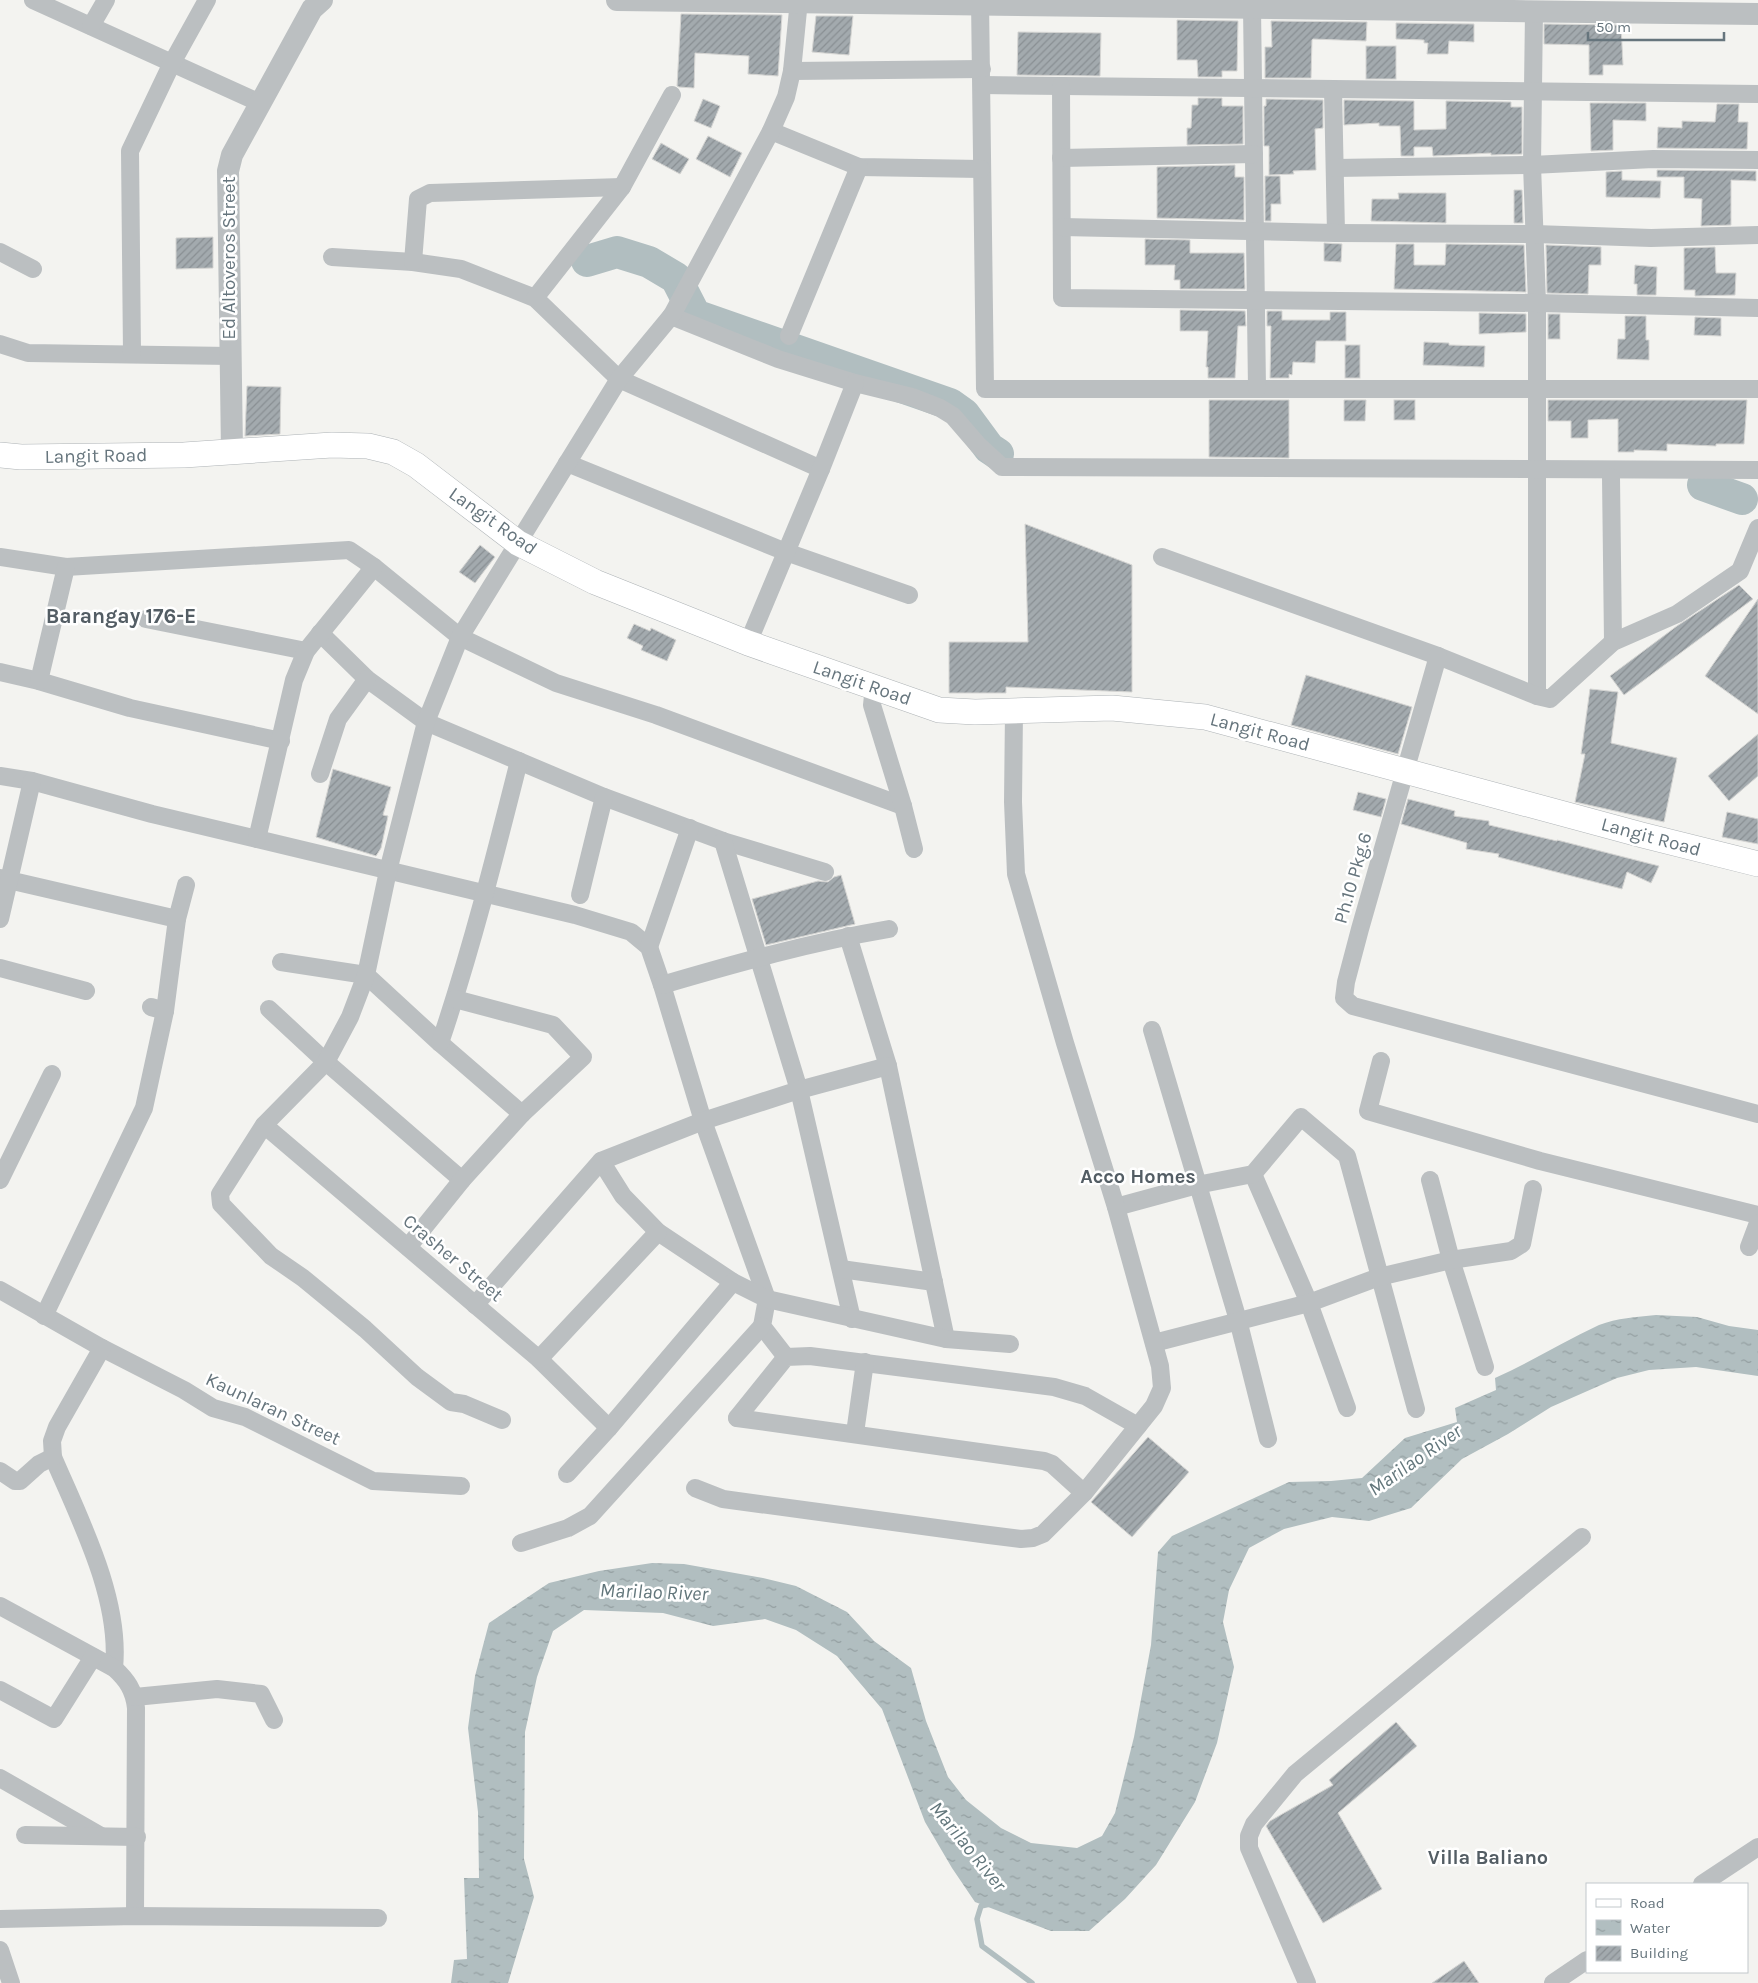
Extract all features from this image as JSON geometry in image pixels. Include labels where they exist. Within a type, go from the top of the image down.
[{"type":"main road","name":"Langit Road","points":[[0,455],[184,455],[332,445],[368,446],[392,452],[416,465],[518,543],[595,582],[748,643],[939,710],[958,712],[1112,708],[1145,710],[1205,718],[1642,835],[1758,864]]},
{"type":"street","points":[[33,0],[260,103]]},
{"type":"street","points":[[92,26],[106,0]]},
{"type":"street","points":[[132,354],[130,151],[172,63],[207,0]]},
{"type":"street","name":"Ed Altoveros Street","points":[[232,451],[228,171],[232,155],[260,103],[312,9],[322,0]]},
{"type":"street","points":[[617,0],[980,2],[1252,7],[1382,4],[1534,11],[1617,6],[1758,14]]},
{"type":"street","points":[[502,1420],[464,1404],[451,1402],[417,1377],[303,1278],[272,1256],[221,1204],[220,1194],[264,1125],[326,1062],[350,1017],[366,975],[388,870],[426,722],[460,637],[620,379],[671,316],[771,131],[786,97],[792,70],[799,1]]},
{"type":"street","points":[[980,2],[985,389],[1758,389]]},
{"type":"street","points":[[1252,7],[1256,389]]},
{"type":"street","points":[[1534,11],[1532,165],[1537,302],[1537,696]]},
{"type":"street","points":[[792,70],[982,77],[1061,86],[1758,94]]},
{"type":"street","points":[[1061,86],[1062,298],[1537,302],[1758,308]]},
{"type":"street","points":[[1333,89],[1336,233]]},
{"type":"street","points":[[535,298],[622,187],[672,95]]},
{"type":"street","points":[[771,131],[859,167],[981,169]]},
{"type":"street","points":[[1061,158],[1254,154]]},
{"type":"street","points":[[1335,168],[1532,165],[1653,159],[1758,160]]},
{"type":"street","points":[[789,336],[859,167]]},
{"type":"street","points":[[413,262],[418,200],[430,193],[622,187]]},
{"type":"street","points":[[1062,227],[1336,233],[1535,234],[1652,238],[1758,235]]},
{"type":"street","points":[[0,252],[32,269]]},
{"type":"street","points":[[332,257],[413,262],[461,269],[535,298],[620,379],[822,469]]},
{"type":"street","points":[[671,316],[778,359],[855,383],[912,397],[940,408],[952,416],[978,445],[1002,467],[1758,470]]},
{"type":"street","points":[[0,344],[28,353],[230,356]]},
{"type":"street","points":[[748,643],[822,469],[855,383]]},
{"type":"street","points":[[567,463],[786,552],[908,595]]},
{"type":"street","points":[[1611,477],[1613,642]]},
{"type":"street","points":[[1162,557],[1438,656],[1537,696],[1550,699],[1613,642],[1677,614],[1740,571],[1758,528]]},
{"type":"street","points":[[0,557],[66,566],[349,550],[374,566],[460,637],[556,683],[656,715],[903,806]]},
{"type":"street","points":[[39,681],[66,566]]},
{"type":"street","points":[[257,839],[294,680],[306,651],[374,566]]},
{"type":"street","points":[[146,619],[306,651]]},
{"type":"street","points":[[320,633],[367,679],[426,722],[604,797],[723,841],[825,872]]},
{"type":"street","name":"Ph.10 Pkg.6","points":[[1438,656],[1360,929],[1346,982],[1344,998],[1353,1006],[1758,1114]]},
{"type":"street","points":[[0,672],[39,681],[130,708],[280,741]]},
{"type":"street","points":[[320,774],[338,719],[367,679]]},
{"type":"street","points":[[874,687],[872,705],[903,806],[914,850]]},
{"type":"street","points":[[695,1488],[723,1499],[1020,1539],[1033,1538],[1042,1534],[1084,1493],[1154,1406],[1162,1388],[1160,1366],[1116,1206],[1065,1043],[1016,874],[1013,802],[1014,711]]},
{"type":"street","points":[[440,1043],[455,999],[520,762]]},
{"type":"street","points":[[0,776],[32,781],[152,814],[575,915],[631,932],[649,947],[703,1121],[767,1299],[762,1326],[590,1516],[568,1528],[521,1543]]},
{"type":"street","points":[[0,919],[4,879],[32,781]]},
{"type":"street","points":[[580,895],[604,797]]},
{"type":"street","points":[[649,947],[690,828]]},
{"type":"street","points":[[723,841],[800,1090],[852,1319]]},
{"type":"street","points":[[4,879],[177,919]]},
{"type":"street","points":[[44,1316],[144,1108],[158,1009],[186,885]]},
{"type":"street","points":[[662,985],[759,957],[848,936],[889,929]]},
{"type":"street","points":[[848,936],[888,1066],[946,1339]]},
{"type":"street","points":[[281,962],[366,975],[440,1043],[522,1114]]},
{"type":"street","points":[[0,968],[86,991]]},
{"type":"street","points":[[408,1248],[462,1180],[522,1114],[583,1057],[553,1025],[455,999]]},
{"type":"street","points":[[269,1010],[462,1180]]},
{"type":"street","points":[[1152,1030],[1238,1320],[1268,1438]]},
{"type":"street","points":[[1381,1061],[1368,1111],[1540,1161],[1758,1215]]},
{"type":"street","points":[[475,1305],[601,1161],[703,1121],[800,1090],[888,1066]]},
{"type":"street","points":[[0,1180],[52,1074]]},
{"type":"street","points":[[1116,1206],[1197,1185],[1253,1174],[1301,1117],[1346,1156],[1416,1409]]},
{"type":"street","name":"Crasher Street","points":[[264,1125],[539,1359],[609,1428]]},
{"type":"street","points":[[601,1161],[623,1196],[658,1232],[733,1282],[767,1299],[946,1339],[1010,1344]]},
{"type":"street","points":[[1253,1174],[1309,1303],[1347,1408]]},
{"type":"street","points":[[1430,1180],[1451,1260],[1485,1367]]},
{"type":"street","points":[[1154,1343],[1309,1303],[1379,1277],[1451,1260],[1511,1251],[1522,1244],[1533,1189]]},
{"type":"street","points":[[1748,1247],[1758,1223]]},
{"type":"street","points":[[539,1359],[658,1232]]},
{"type":"street","points":[[841,1269],[934,1282]]},
{"type":"street","points":[[567,1474],[609,1428],[733,1282]]},
{"type":"street","name":"Kaunlaran Street","points":[[0,1290],[102,1348],[184,1390],[212,1408],[245,1417],[374,1481],[461,1486]]},
{"type":"street","points":[[762,1326],[786,1357]]},
{"type":"street","points":[[102,1348],[52,1441],[53,1457],[88,1539],[111,1610],[116,1644],[114,1668]]},
{"type":"street","points":[[1084,1493],[1052,1464],[1044,1461],[856,1433],[737,1418],[786,1357],[810,1356],[1054,1387],[1085,1396],[1138,1426]]},
{"type":"street","points":[[856,1433],[865,1362]]},
{"type":"street","points":[[0,1471],[15,1481],[20,1481],[39,1464],[53,1457]]},
{"type":"street","points":[[1308,1983],[1249,1848],[1249,1836],[1254,1824],[1295,1774],[1582,1537]]},
{"type":"street","points":[[0,1606],[114,1668],[125,1678],[135,1697],[137,1838],[135,1916]]},
{"type":"street","points":[[0,1690],[54,1719],[93,1657]]},
{"type":"street","points":[[135,1697],[217,1689],[262,1694],[274,1720]]},
{"type":"street","points":[[0,1778],[100,1836]]},
{"type":"street","points":[[25,1835],[137,1838]]},
{"type":"street","points":[[1704,1883],[1758,1847]]},
{"type":"street","points":[[0,1919],[135,1916],[378,1918]]},
{"type":"street","points":[[0,1950],[11,1983]]},
{"type":"street","points":[[1553,1983],[1586,1961]]},
{"type":"water","name":"Marilao River","points":[[1656,1315],[1697,1317],[1729,1326],[1758,1330],[1758,1376],[1696,1367],[1649,1370],[1617,1378],[1551,1407],[1508,1434],[1462,1459],[1411,1508],[1369,1521],[1332,1517],[1284,1529],[1249,1548],[1229,1590],[1223,1622],[1234,1667],[1217,1743],[1195,1802],[1156,1865],[1125,1899],[1089,1931],[1051,1931],[975,1902],[925,1822],[882,1709],[837,1656],[796,1630],[765,1619],[713,1626],[663,1613],[584,1610],[553,1631],[537,1677],[525,1732],[524,1859],[534,1897],[508,1983],[451,1983],[454,1960],[467,1959],[464,1878],[479,1878],[478,1812],[468,1728],[475,1676],[489,1623],[549,1583],[599,1571],[652,1563],[684,1564],[796,1586],[847,1612],[874,1641],[911,1668],[926,1721],[948,1777],[966,1800],[1001,1828],[1031,1843],[1077,1848],[1102,1836],[1115,1813],[1134,1737],[1151,1645],[1158,1552],[1172,1536],[1289,1482],[1362,1478],[1405,1438],[1457,1422],[1455,1408],[1496,1390],[1495,1378],[1599,1325],[1620,1319]]},
{"type":"building","points":[[681,14],[782,15],[778,76],[748,74],[749,56],[695,53],[694,88],[677,86]]},
{"type":"building","points":[[816,16],[853,16],[849,55],[812,52]]},
{"type":"building","points":[[1177,20],[1238,21],[1237,71],[1222,71],[1222,77],[1198,77],[1197,60],[1177,60]]},
{"type":"building","points":[[1271,21],[1367,22],[1366,41],[1313,39],[1311,78],[1265,78],[1265,47],[1272,47]]},
{"type":"building","points":[[1396,23],[1474,24],[1474,42],[1449,41],[1448,54],[1427,54],[1428,43],[1424,43],[1424,40],[1396,39]]},
{"type":"building","points":[[1544,24],[1621,25],[1623,65],[1603,65],[1603,75],[1589,75],[1589,45],[1544,44]]},
{"type":"building","points":[[1018,32],[1101,33],[1100,76],[1017,75]]},
{"type":"building","points":[[1366,46],[1396,46],[1396,79],[1366,79]]},
{"type":"building","points":[[1198,98],[1222,98],[1222,106],[1243,106],[1243,144],[1187,145],[1187,128],[1191,128],[1192,105],[1198,105]]},
{"type":"building","points":[[703,99],[720,106],[711,128],[694,121]]},
{"type":"building","points":[[1266,99],[1323,100],[1323,128],[1315,129],[1316,170],[1293,171],[1294,174],[1269,175],[1269,146],[1264,146],[1264,106],[1266,106]]},
{"type":"building","points":[[1344,100],[1414,101],[1414,130],[1446,129],[1446,101],[1511,102],[1511,107],[1522,107],[1522,154],[1491,155],[1491,153],[1433,156],[1432,147],[1414,147],[1414,156],[1401,156],[1400,126],[1379,126],[1379,123],[1344,125]]},
{"type":"building","points":[[1590,103],[1646,103],[1646,121],[1613,120],[1613,150],[1591,151]]},
{"type":"building","points":[[1717,104],[1739,104],[1738,122],[1748,122],[1747,149],[1657,148],[1658,127],[1682,128],[1682,121],[1715,122]]},
{"type":"building","points":[[708,136],[742,153],[730,177],[696,159]]},
{"type":"building","points":[[661,143],[689,159],[680,174],[652,159]]},
{"type":"building","points":[[1235,165],[1235,177],[1244,177],[1244,220],[1157,218],[1157,167]]},
{"type":"building","points":[[1657,170],[1756,171],[1756,181],[1731,180],[1731,225],[1701,226],[1702,199],[1684,198],[1684,177],[1657,177]]},
{"type":"building","points":[[1622,171],[1622,180],[1661,181],[1660,198],[1606,197],[1606,172]]},
{"type":"building","points":[[1265,176],[1280,176],[1281,204],[1271,204],[1271,221],[1265,221]]},
{"type":"building","points":[[1514,190],[1522,190],[1523,223],[1514,223]]},
{"type":"building","points":[[1398,193],[1446,193],[1446,223],[1371,221],[1372,199],[1399,199]]},
{"type":"building","points":[[213,237],[213,268],[176,269],[176,238]]},
{"type":"building","points":[[1145,239],[1190,240],[1190,253],[1244,253],[1245,289],[1180,289],[1180,280],[1174,280],[1175,265],[1145,265]]},
{"type":"building","points":[[1324,243],[1342,244],[1341,262],[1324,261]]},
{"type":"building","points":[[1396,244],[1414,244],[1414,265],[1445,265],[1446,244],[1524,245],[1526,292],[1394,289]]},
{"type":"building","points":[[1546,245],[1601,247],[1601,265],[1589,265],[1588,294],[1547,293]]},
{"type":"building","points":[[1715,247],[1716,273],[1736,273],[1735,295],[1695,296],[1695,290],[1684,290],[1684,248]]},
{"type":"building","points":[[1635,265],[1657,267],[1656,295],[1637,295],[1637,284],[1634,284]]},
{"type":"building","points":[[1180,310],[1245,311],[1246,326],[1238,326],[1235,378],[1208,378],[1208,367],[1206,367],[1208,331],[1180,331]]},
{"type":"building","points":[[1267,311],[1282,311],[1282,320],[1330,320],[1330,312],[1346,312],[1346,341],[1316,341],[1315,363],[1293,362],[1292,375],[1289,374],[1289,378],[1270,378],[1271,326],[1267,326]]},
{"type":"building","points":[[1479,313],[1526,314],[1526,332],[1479,334]]},
{"type":"building","points":[[1548,314],[1560,314],[1560,339],[1548,339]]},
{"type":"building","points":[[1625,316],[1646,316],[1646,340],[1649,340],[1649,360],[1617,359],[1618,339],[1625,339]]},
{"type":"building","points":[[1695,317],[1721,318],[1721,336],[1694,335]]},
{"type":"building","points":[[1424,342],[1485,346],[1484,367],[1423,365]]},
{"type":"building","points":[[1345,345],[1360,345],[1360,378],[1345,378]]},
{"type":"building","points":[[247,386],[281,387],[280,434],[245,436]]},
{"type":"building","points":[[1209,400],[1289,400],[1289,458],[1209,457]]},
{"type":"building","points":[[1344,400],[1366,400],[1365,421],[1344,421]]},
{"type":"building","points":[[1394,400],[1415,400],[1415,420],[1394,420]]},
{"type":"building","points":[[1548,400],[1747,400],[1744,444],[1716,444],[1716,446],[1667,444],[1667,451],[1634,450],[1634,452],[1618,452],[1618,419],[1588,420],[1588,438],[1571,438],[1571,421],[1548,421]]},
{"type":"building","points":[[1025,524],[1132,565],[1132,692],[1006,687],[1006,693],[949,693],[949,642],[1028,642]]},
{"type":"building","points":[[480,545],[495,557],[475,583],[459,572]]},
{"type":"building","points":[[1739,585],[1753,599],[1624,695],[1610,676],[1677,626]]},
{"type":"building","points":[[1758,599],[1758,714],[1705,676]]},
{"type":"building","points":[[634,624],[650,631],[651,628],[676,640],[667,661],[641,650],[643,646],[627,638]]},
{"type":"building","points":[[1306,675],[1412,707],[1398,754],[1291,725]]},
{"type":"building","points":[[1590,689],[1618,692],[1611,743],[1677,758],[1664,822],[1575,802],[1585,754],[1581,754]]},
{"type":"building","points":[[1758,734],[1758,776],[1729,801],[1708,776]]},
{"type":"building","points":[[333,769],[391,787],[383,815],[388,816],[381,848],[376,856],[316,837]]},
{"type":"building","points":[[1358,792],[1386,799],[1381,817],[1353,810]]},
{"type":"building","points":[[1408,799],[1455,811],[1454,816],[1489,821],[1489,825],[1659,866],[1651,883],[1627,872],[1622,889],[1498,857],[1499,854],[1466,849],[1467,843],[1401,824]]},
{"type":"building","points":[[1727,812],[1758,819],[1758,844],[1722,837]]},
{"type":"building","points":[[841,875],[855,924],[766,945],[752,899],[818,881],[828,882],[834,877]]},
{"type":"building","points":[[1148,1437],[1189,1472],[1132,1537],[1091,1502]]},
{"type":"building","points":[[1396,1722],[1417,1746],[1338,1813],[1382,1889],[1323,1923],[1266,1826],[1270,1821],[1333,1785],[1329,1780]]},
{"type":"building","points":[[1464,1961],[1479,1983],[1432,1983]]},
{"type":"waterway","points":[[587,261],[617,252],[649,262],[676,278],[695,315],[950,404],[964,414],[989,448],[998,454]]},
{"type":"waterway","points":[[1703,485],[1742,499]]},
{"type":"waterway","name":"Marilao River","points":[[990,1904],[981,1906],[977,1919],[982,1946],[1032,1983]]},
{"type":"district","name":"Barangay 176-E","points":[[121,616]]},
{"type":"district","name":"Acco Homes","points":[[1138,1176]]},
{"type":"district","name":"Villa Baliano","points":[[1488,1857]]}]
